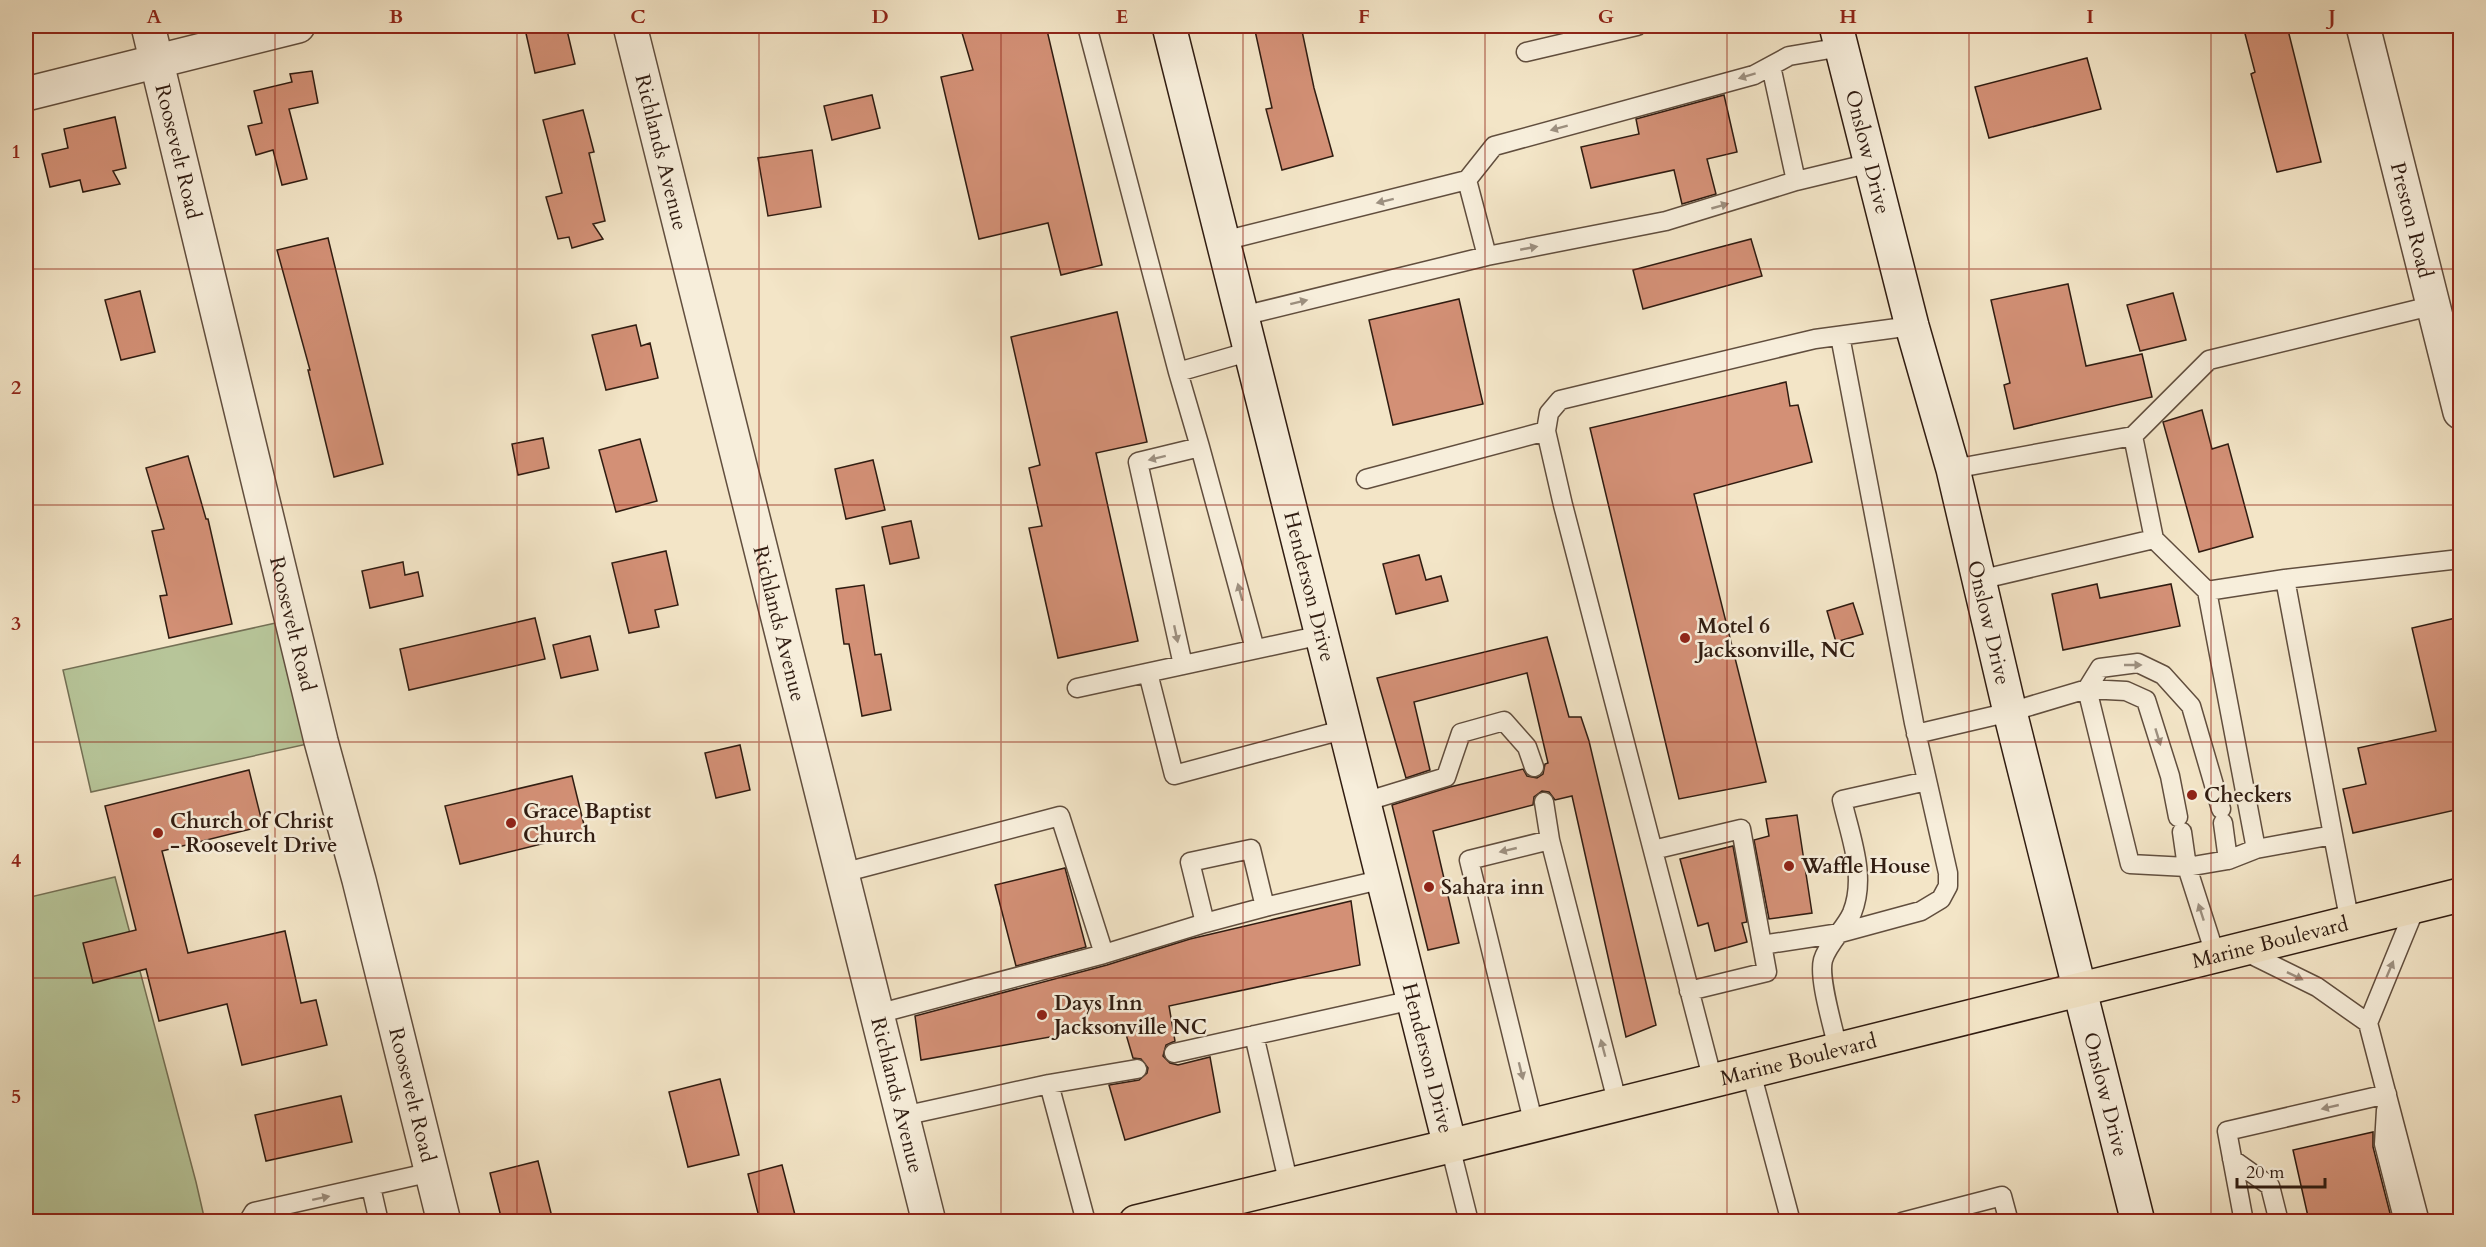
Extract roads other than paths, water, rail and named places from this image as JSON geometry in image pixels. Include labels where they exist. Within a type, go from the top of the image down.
[{"type":"main road","name":"Marine Boulevard","points":[[1136,1221],[1618,1105],[2460,895]]},
{"type":"street","name":"Roosevelt Road","points":[[148,26],[294,619],[321,741],[359,880],[444,1221]]},
{"type":"street","points":[[26,94],[298,26]]},
{"type":"street","name":"Richlands Avenue","points":[[630,26],[929,1221]]},
{"type":"street","name":"Henderson Drive","points":[[1169,26],[1450,1146]]},
{"type":"street","name":"Preston Road","points":[[2363,26],[2435,305],[2460,412]]},
{"type":"street","name":"Onslow Drive","points":[[1839,36],[1912,326],[1953,469],[2010,712],[2138,1221]]},
{"type":"lane","points":[[1526,51],[1637,26]]},
{"type":"lane","points":[[1092,27],[1178,372],[1255,649]]},
{"type":"lane","points":[[1223,241],[1467,180],[1494,146],[1754,75],[1789,56],[1839,36]]},
{"type":"lane","points":[[1771,66],[1796,181]]},
{"type":"lane","points":[[1242,316],[1487,256],[1666,220],[1796,181],[1871,163]]},
{"type":"lane","points":[[1467,180],[1487,256]]},
{"type":"lane","points":[[1953,469],[2133,435],[2209,360],[2435,305]]},
{"type":"lane","points":[[1713,1081],[1546,431],[1549,413],[1560,400],[1719,360],[1815,339],[1912,326]]},
{"type":"lane","points":[[1762,945],[1840,933],[1921,911],[1941,899],[1948,886],[1948,873],[1916,734],[1840,336]]},
{"type":"lane","points":[[1178,372],[1251,351]]},
{"type":"lane","points":[[1366,479],[1546,431]]},
{"type":"lane","points":[[2133,435],[2154,539],[2207,591],[2256,849]]},
{"type":"lane","points":[[1183,665],[1138,462],[1200,447]]},
{"type":"lane","points":[[1979,580],[2154,539]]},
{"type":"lane","points":[[2207,591],[2285,579],[2460,560]]},
{"type":"lane","points":[[2285,579],[2350,923]]},
{"type":"lane","points":[[1077,687],[1322,635]]},
{"type":"lane","points":[[2228,860],[2222,816],[2191,706],[2163,675],[2138,663],[2100,668],[2087,689],[2130,864],[2187,867],[2228,860],[2256,849],[2333,835]]},
{"type":"lane","points":[[1148,673],[1174,775],[1346,729]]},
{"type":"lane","points":[[1916,734],[2010,712],[2087,689],[2126,691],[2146,700],[2170,776],[2187,867],[2229,953],[2317,987],[2368,1023]]},
{"type":"lane","points":[[1364,802],[1446,777],[1461,733],[1504,721],[1527,747],[1534,766]]},
{"type":"lane","points":[[1838,1050],[1822,973],[1823,959],[1852,912],[1858,889],[1858,868],[1842,800],[1927,781]]},
{"type":"lane","points":[[1544,802],[1550,840],[1618,1105]]},
{"type":"lane","points":[[842,873],[1060,816],[1104,954]]},
{"type":"lane","points":[[1653,850],[1741,829],[1767,972],[1689,991]]},
{"type":"lane","points":[[1534,1125],[1469,860],[1550,840]]},
{"type":"lane","points":[[1205,923],[1190,862],[1251,849],[1265,907]]},
{"type":"lane","points":[[877,1014],[1104,954],[1265,907],[1384,879]]},
{"type":"lane","points":[[2416,906],[2368,1023],[2420,1221]]},
{"type":"lane","points":[[1489,988],[1487,974],[1495,963]]},
{"type":"lane","points":[[1174,1053],[1413,1000]]},
{"type":"lane","points":[[1497,1023],[1512,1037]]},
{"type":"lane","points":[[1254,1035],[1289,1185]]},
{"type":"lane","points":[[903,1116],[1049,1084],[1137,1069]]},
{"type":"lane","points":[[1751,1072],[1791,1221]]},
{"type":"lane","points":[[1049,1084],[1086,1221]]},
{"type":"lane","points":[[2244,1221],[2226,1131],[2387,1094]]},
{"type":"lane","points":[[2387,1094],[2384,1144],[2404,1221]]},
{"type":"lane","points":[[1450,1146],[1469,1221]]},
{"type":"lane","points":[[2232,1159],[2270,1186],[2279,1221]]},
{"type":"lane","points":[[248,1221],[254,1212],[432,1172]]},
{"type":"lane","points":[[371,1186],[379,1221]]},
{"type":"lane","points":[[1902,1221],[2002,1196],[2008,1221]]},
{"type":"place","name":"Motel 6 Jacksonville, NC","points":[[1685,638]]},
{"type":"place","name":"Checkers","points":[[2192,795]]},
{"type":"place","name":"Grace Baptist Church","points":[[511,823]]},
{"type":"place","name":"Church of Christ - Roosevelt Drive","points":[[158,833]]},
{"type":"place","name":"Waffle House","points":[[1789,866]]},
{"type":"place","name":"Sahara inn","points":[[1429,887]]},
{"type":"place","name":"Days Inn Jacksonville NC","points":[[1042,1015]]}]
